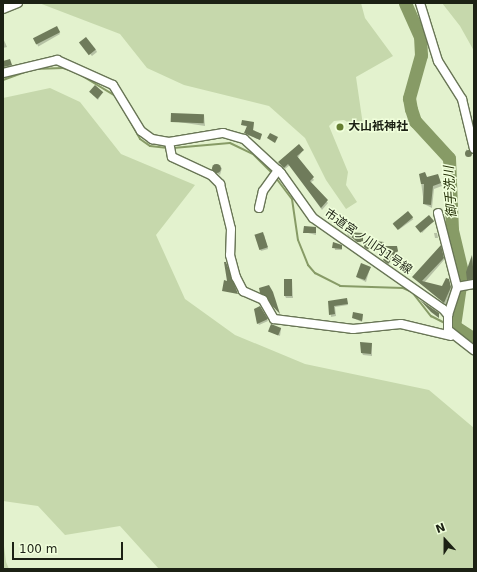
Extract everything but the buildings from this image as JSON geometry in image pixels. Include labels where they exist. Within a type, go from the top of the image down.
[{"type":"street","points":[[3,9],[18,3]]},
{"type":"street","points":[[420,3],[438,62],[462,99],[474,149]]},
{"type":"street","name":"市道宮ノ川内1号線","points":[[3,73],[51,60],[69,64],[113,84],[144,134],[169,146],[218,134],[235,135],[248,141],[313,218],[447,319],[464,342],[474,350]]},
{"type":"street","points":[[169,146],[175,160],[204,172],[220,184],[231,229],[230,256],[236,277],[243,291],[263,300],[274,319],[353,329],[401,324],[445,333],[464,342]]},
{"type":"street","points":[[259,208],[262,191],[275,174]]},
{"type":"street","points":[[438,213],[460,286],[447,319]]},
{"type":"street","points":[[460,286],[474,284]]},
{"type":"green space","points":[[39,3],[361,3],[365,18],[393,56],[356,77],[364,132],[344,120],[334,121],[329,126],[348,172],[346,185],[357,202],[346,209],[326,180],[305,138],[269,106],[184,85],[147,68],[120,34]]},
{"type":"green space","points":[[442,3],[474,3],[474,51],[460,26]]},
{"type":"green space","points":[[50,88],[80,102],[121,154],[195,185],[156,235],[185,299],[235,335],[305,364],[429,390],[474,428],[474,569],[159,569],[120,526],[65,535],[38,506],[3,501],[3,98]]},
{"type":"green space","points":[[3,538],[6,562],[9,569],[3,569]]},
{"type":"waterway","name":"御手洗川","points":[[405,3],[420,36],[421,55],[409,98],[411,109],[415,121],[449,158],[452,230],[462,272],[454,326],[474,339]]},
{"type":"waterway","points":[[34,69],[63,68],[73,71]]},
{"type":"waterway","points":[[3,80],[30,70]]},
{"type":"waterway","points":[[79,74],[114,95]]},
{"type":"waterway","points":[[124,110],[140,139],[150,146],[168,148]]},
{"type":"waterway","points":[[173,148],[230,143],[253,154],[273,174]]},
{"type":"waterway","points":[[276,178],[292,199],[298,240],[308,265],[315,273],[340,286],[403,288],[412,292],[431,316],[445,323]]},
{"type":"waterway","name":"御手洗川","points":[[449,324],[454,326]]},
{"type":"place","name":"大山衹神社","points":[[340,127]]}]
